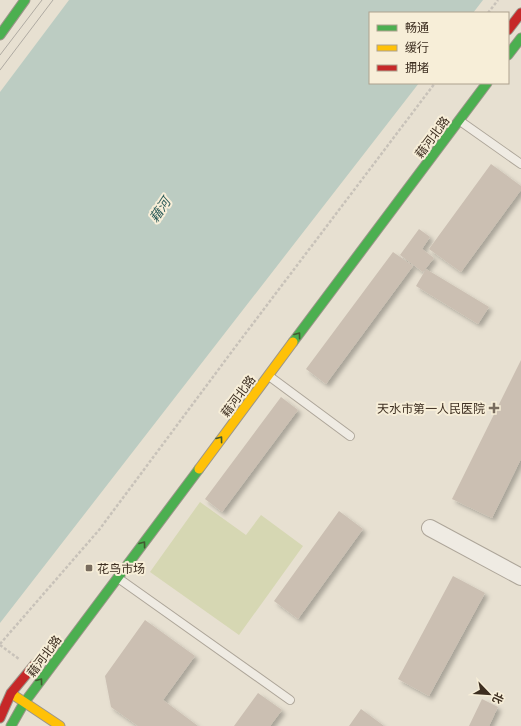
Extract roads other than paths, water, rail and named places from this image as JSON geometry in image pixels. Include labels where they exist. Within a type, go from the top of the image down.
[{"type":"main road","points":[[0,35],[25,0]]},
{"type":"main road","points":[[509,29],[521,13]]},
{"type":"main road","points":[[509,54],[521,38]]},
{"type":"main road","name":"藉河北路","points":[[12,726],[19,719],[24,703],[486,84]]},
{"type":"main road","name":"藉河北路","points":[[0,718],[2,707],[8,691],[32,668],[40,658]]},
{"type":"main road","points":[[8,691],[60,726]]},
{"type":"main road","points":[[2,707],[19,719]]},
{"type":"street","points":[[430,528],[520,574]]},
{"type":"lane","points":[[459,120],[521,164]]},
{"type":"lane","points":[[268,376],[350,436]]},
{"type":"lane","points":[[117,578],[290,700]]},
{"type":"water","name":"藉河","points":[[69,0],[483,0],[474,12],[369,12],[369,84],[418,84],[0,623],[0,92]]},
{"type":"tram line","points":[[0,55],[42,0]]},
{"type":"tram line","points":[[0,70],[53,0]]},
{"type":"place","name":"天水市第一人民医院","points":[[494,408]]},
{"type":"place","name":"花鸟市场","points":[[89,568]]}]
